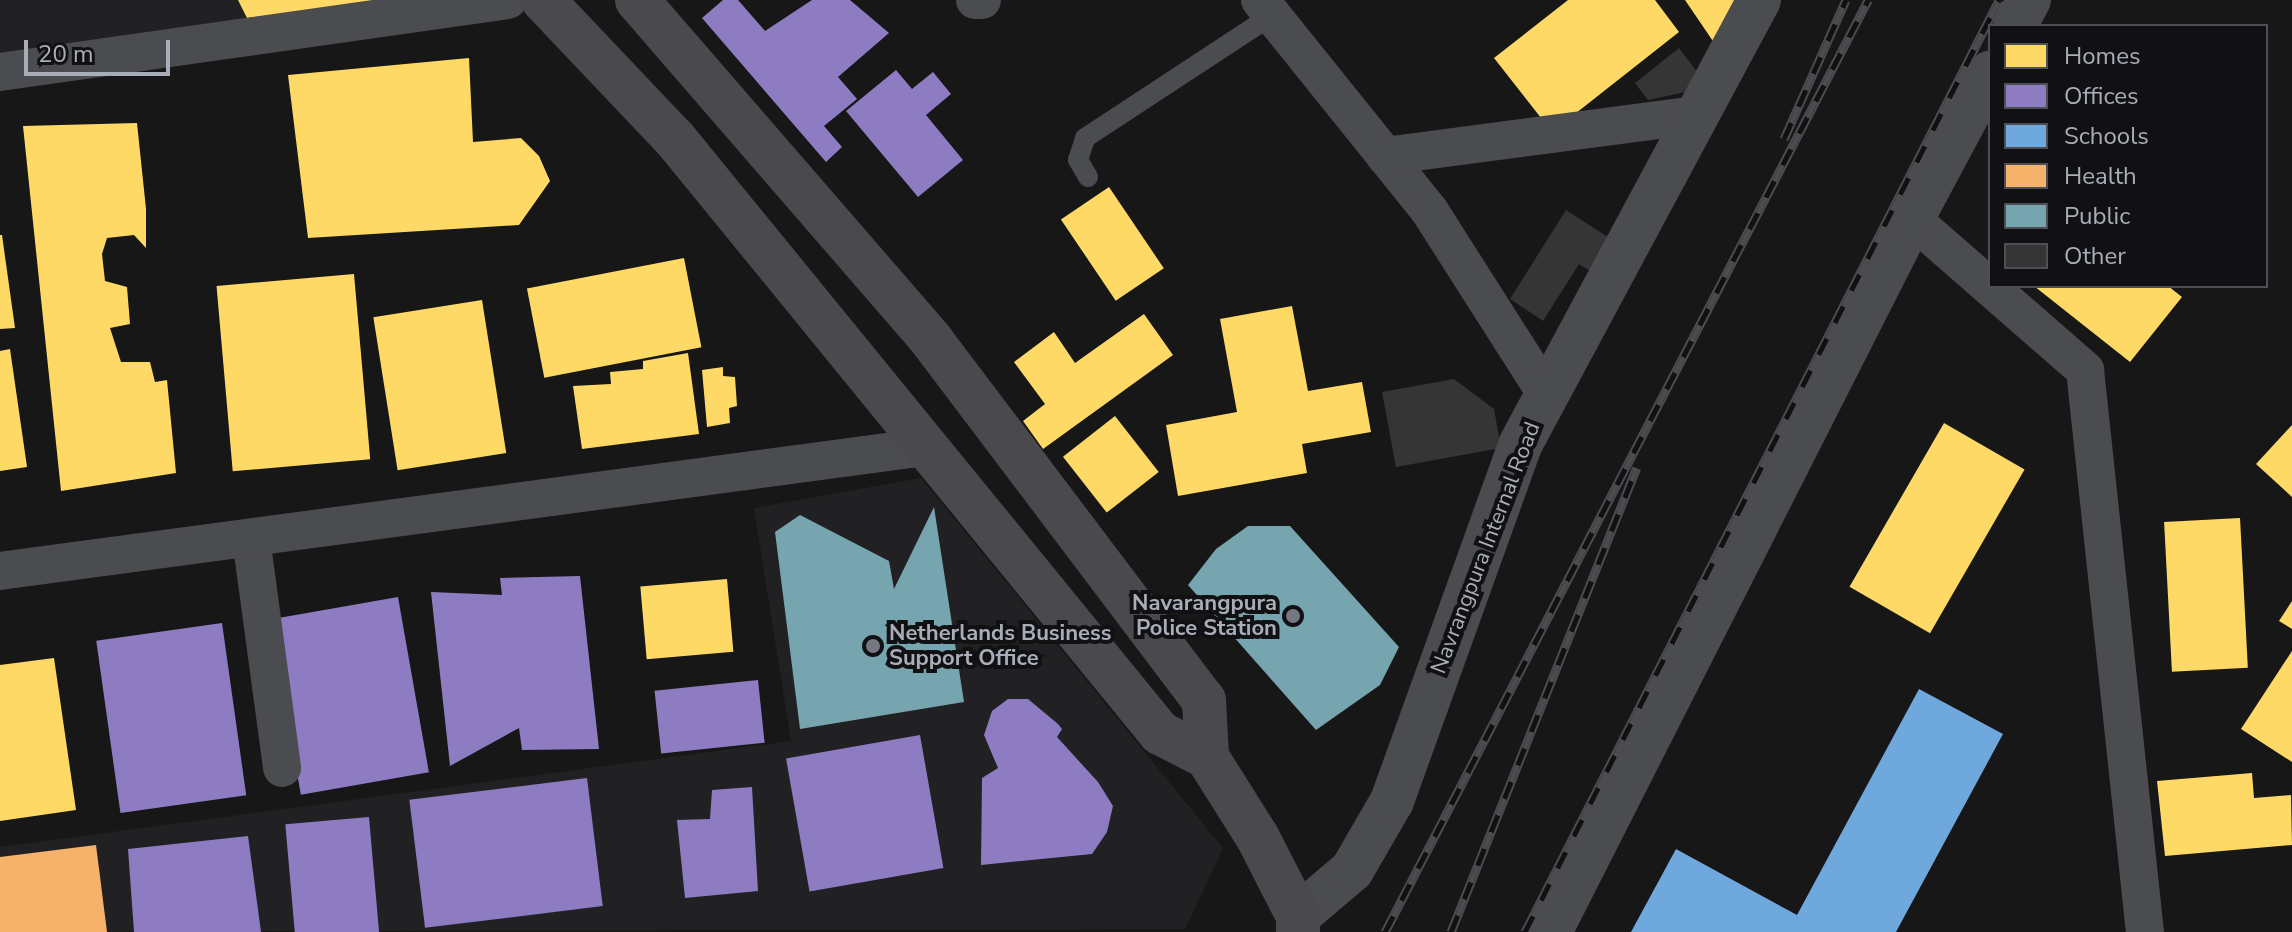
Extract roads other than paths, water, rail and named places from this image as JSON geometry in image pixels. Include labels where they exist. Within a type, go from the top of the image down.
[{"type":"main road","points":[[543,0],[675,139],[1160,733],[1207,757]]},
{"type":"main road","points":[[637,0],[932,341],[1204,700],[1207,757],[1258,838],[1298,924]]},
{"type":"street","points":[[0,72],[508,0]]},
{"type":"street","points":[[975,0],[982,0]]},
{"type":"street","name":"Navrangpura Internal Road","points":[[1298,924],[1352,870],[1392,801],[1520,445],[1759,0]]},
{"type":"street","points":[[2016,24],[2029,0]]},
{"type":"street","points":[[1263,4],[1429,210],[1547,395]]},
{"type":"street","points":[[1550,932],[1912,219],[1988,77]]},
{"type":"street","points":[[1385,156],[1697,115]]},
{"type":"street","points":[[1912,219],[1988,285]]},
{"type":"street","points":[[1991,288],[2085,370],[2145,932]]},
{"type":"street","points":[[0,571],[924,447]]},
{"type":"street","points":[[251,538],[282,768]]},
{"type":"lane","points":[[1088,177],[1078,160],[1085,138],[1263,4]]},
{"type":"railway","points":[[1784,139],[1846,0]]},
{"type":"railway","points":[[1385,932],[1868,0]]},
{"type":"railway","points":[[1525,932],[1999,0]]},
{"type":"railway","points":[[1451,932],[1637,468]]},
{"type":"place","name":"Navarangpura Police Station","points":[[1293,616]]},
{"type":"place","name":"Netherlands Business Support Office","points":[[873,646]]}]
